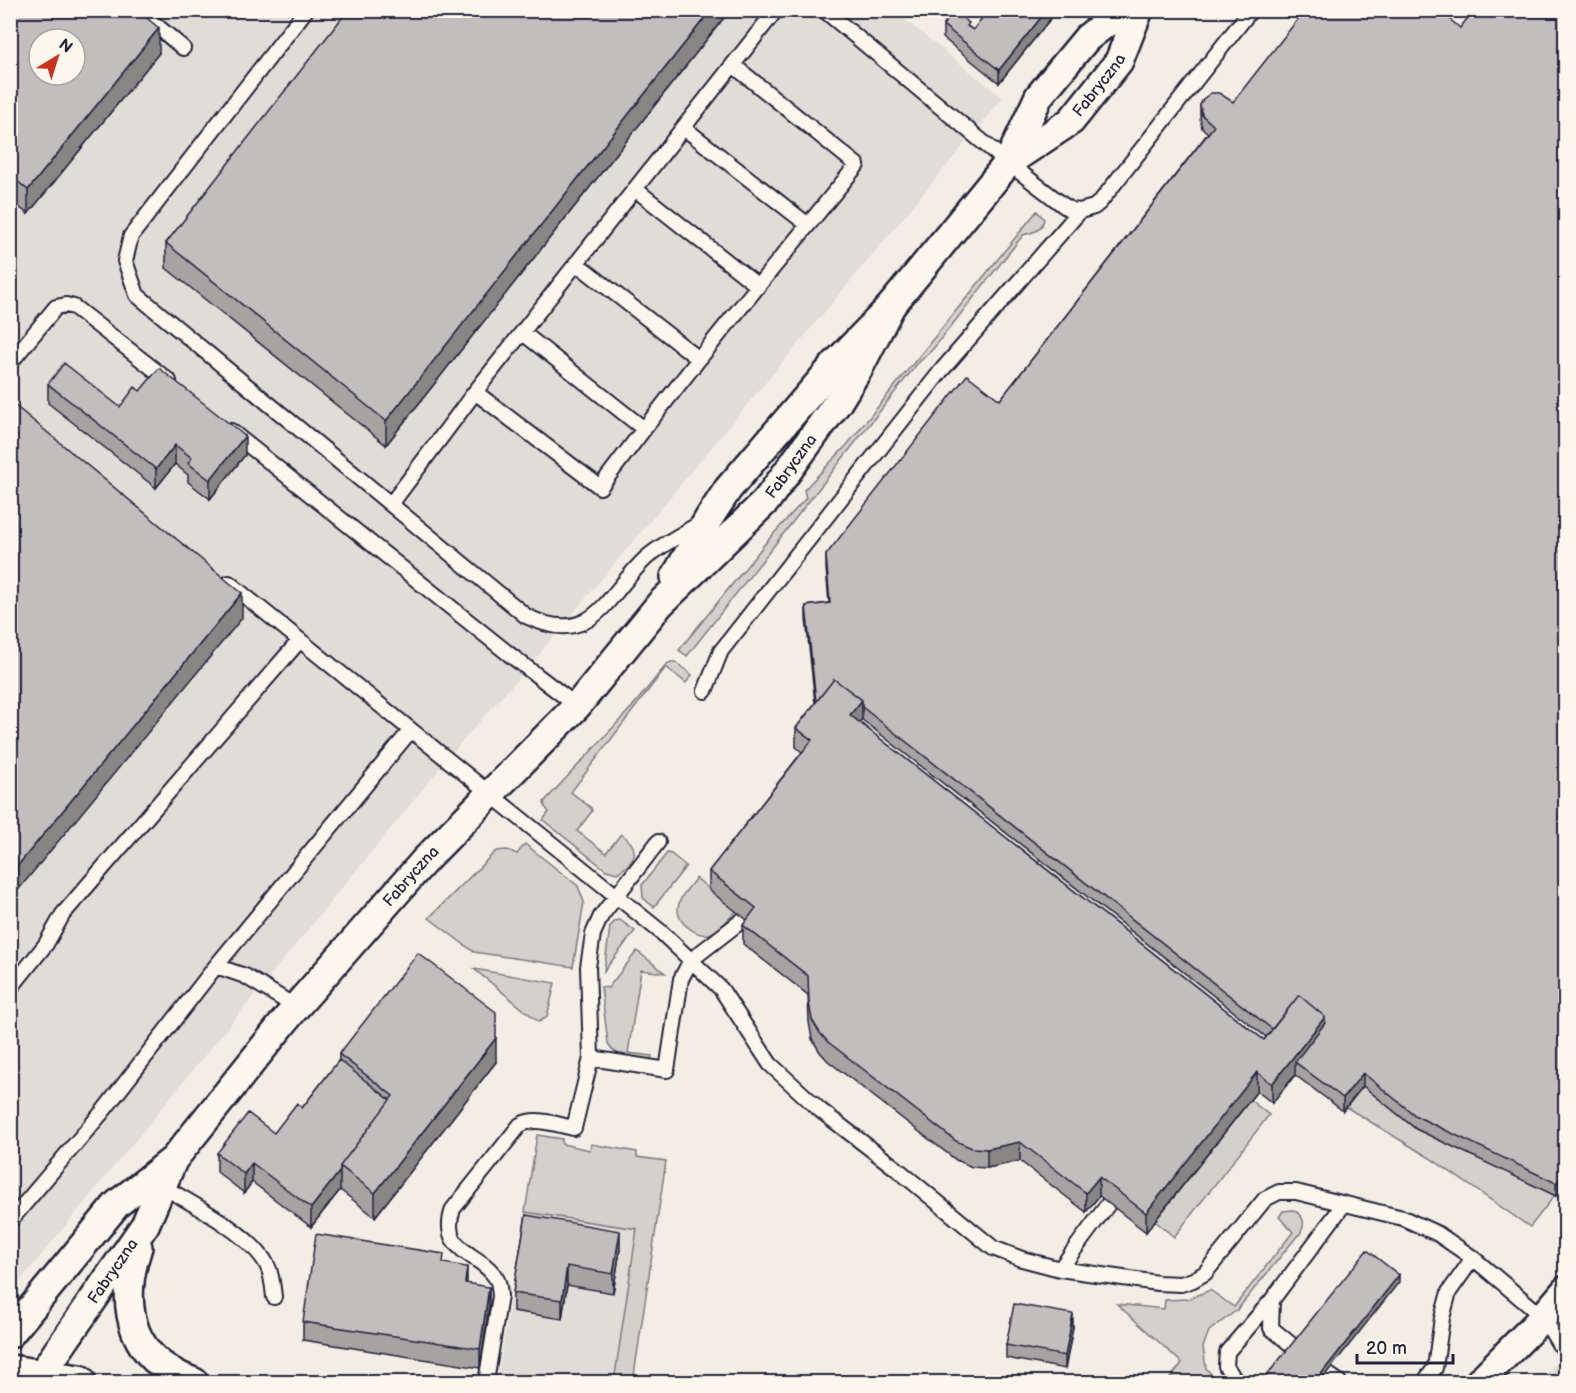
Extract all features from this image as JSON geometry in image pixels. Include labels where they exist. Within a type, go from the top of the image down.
[{"type":"main road","points":[[29,1377],[79,1383]]},
{"type":"street","name":"Fabryczna","points":[[660,604],[709,518],[738,477],[836,363],[891,306],[1008,163],[1039,96],[1087,38],[1123,10]]},
{"type":"street","name":"Fabryczna","points":[[1008,163],[1071,120],[1119,61],[1139,10]]},
{"type":"street","name":"Fabryczna","points":[[10,1334],[117,1204],[174,1159],[296,1007],[425,860],[577,706],[660,604],[766,501],[843,394],[891,306]]},
{"type":"street","name":"Fabryczna","points":[[29,1377],[145,1225],[174,1159]]},
{"type":"street","points":[[145,1225],[132,1264],[128,1287],[132,1320],[146,1350],[168,1370],[194,1383]]},
{"type":"street","points":[[1479,1383],[1566,1290]]},
{"type":"street","points":[[1499,1383],[1513,1347]]},
{"type":"lane","points":[[138,10],[183,48]]},
{"type":"lane","points":[[306,10],[131,236],[125,261],[137,296],[526,616],[541,623],[572,626],[592,619],[604,609],[645,559],[709,518]]},
{"type":"lane","points":[[391,504],[475,392],[776,10]]},
{"type":"lane","points":[[824,10],[1008,163],[1063,205],[1071,210],[1080,211],[1094,207],[1100,202],[1251,10]]},
{"type":"lane","points":[[475,392],[600,487],[699,358],[857,165],[733,65]]},
{"type":"lane","points":[[684,128],[808,225]]},
{"type":"lane","points":[[635,189],[758,286]]},
{"type":"lane","points":[[705,691],[720,651],[941,371],[1080,211]]},
{"type":"lane","points":[[576,263],[699,358]]},
{"type":"lane","points":[[10,363],[56,307],[66,305],[74,307],[183,392]]},
{"type":"lane","points":[[523,333],[644,429]]},
{"type":"lane","points":[[220,422],[577,706]]},
{"type":"lane","points":[[220,576],[616,896],[691,960],[721,989],[770,1064],[820,1110],[897,1169],[993,1248],[1022,1259],[1060,1269],[1158,1283],[1181,1284],[1205,1273],[1258,1205],[1272,1195],[1287,1191],[1403,1218],[1423,1225],[1473,1258],[1543,1317],[1559,1344],[1566,1350]]},
{"type":"lane","points":[[10,988],[46,944],[63,914],[300,640]]},
{"type":"lane","points":[[10,1221],[104,1110],[216,966],[411,730]]},
{"type":"lane","points":[[486,1383],[500,1296],[499,1285],[496,1277],[487,1268],[466,1254],[453,1240],[449,1219],[453,1209],[520,1125],[530,1121],[540,1121],[574,1128],[591,1058],[588,967],[593,934],[601,916],[658,842]]},
{"type":"lane","points":[[591,1058],[667,1070],[681,979],[691,960],[745,918]]},
{"type":"lane","points":[[216,966],[245,976],[296,1007]]},
{"type":"lane","points":[[162,1186],[239,1235],[257,1251],[268,1266],[274,1297]]},
{"type":"lane","points":[[1060,1269],[1109,1203]]},
{"type":"lane","points":[[1236,1383],[1226,1366],[1227,1352],[1272,1300],[1344,1204]]},
{"type":"lane","points":[[1424,1383],[1435,1368],[1442,1318],[1449,1292],[1473,1258]]},
{"type":"lane","points":[[1272,1300],[1271,1328],[1294,1347]]},
{"type":"lane","points":[[1326,1373],[1339,1383]]},
{"type":"shaded area","points":[[11,11],[894,11],[1003,98],[535,659],[459,745],[11,1292]]},
{"type":"shaded area","points":[[1037,211],[1044,219],[1041,227],[1023,235],[933,349],[917,364],[687,656],[679,650],[768,540],[806,498],[804,490],[847,445]]},
{"type":"shaded area","points":[[675,662],[692,675],[686,683],[666,667],[571,792],[592,811],[577,831],[606,853],[621,834],[632,844],[634,855],[629,864],[617,873],[606,870],[543,820],[549,812],[544,802],[632,707],[667,664]]},
{"type":"shaded area","points":[[525,844],[578,886],[584,902],[573,967],[474,952],[429,918],[496,851],[507,850],[517,854]]},
{"type":"shaded area","points":[[667,853],[686,866],[654,907],[643,898],[642,885]]},
{"type":"shaded area","points":[[696,878],[736,911],[725,924],[712,933],[701,934],[690,929],[679,915],[680,901]]},
{"type":"shaded area","points":[[620,920],[635,931],[604,971],[610,927],[615,921]]},
{"type":"shaded area","points":[[637,951],[665,973],[641,970],[628,1053],[652,1056],[651,1059],[620,1055],[608,1043],[601,987],[608,988]]},
{"type":"shaded area","points":[[474,969],[555,983],[547,1017],[539,1022]]},
{"type":"shaded area","points":[[1363,1086],[1416,1129],[1555,1195],[1530,1227],[1430,1158],[1346,1107]]},
{"type":"shaded area","points":[[1250,1100],[1269,1115],[1174,1237],[1155,1221]]},
{"type":"shaded area","points":[[537,1135],[562,1139],[562,1144],[590,1150],[591,1144],[637,1152],[637,1157],[666,1161],[633,1382],[614,1382],[637,1229],[525,1212]]},
{"type":"shaded area","points":[[1293,1210],[1300,1215],[1303,1221],[1303,1228],[1299,1235],[1237,1310],[1209,1331],[1203,1347],[1206,1368],[1217,1382],[1167,1382],[1182,1363],[1117,1304],[1164,1309],[1165,1300],[1188,1299],[1210,1290],[1234,1307],[1293,1232],[1279,1217],[1283,1211]]},
{"type":"shaded area","points":[[525,1212],[637,1229],[614,1382],[497,1382]]},
{"type":"shaded area","points":[[1565,1351],[1565,1382],[1540,1382],[1559,1359]]},
{"type":"building","points":[[10,10],[137,10],[159,28],[28,190],[10,175]]},
{"type":"building","points":[[348,10],[711,10],[386,421],[166,243]]},
{"type":"building","points":[[988,10],[1047,10],[999,70],[943,25],[953,11],[969,23],[967,26],[973,30]]},
{"type":"building","points":[[1305,10],[1439,10],[1460,28],[1470,15],[1491,10],[1566,10],[1566,1171],[1556,1183],[1416,1116],[1363,1073],[1343,1098],[1295,1062],[1325,1023],[1325,1017],[1299,995],[1272,1029],[862,707],[862,700],[834,679],[816,702],[806,606],[830,603],[826,555],[967,375],[1000,400],[1214,126],[1202,115],[1200,105],[1203,99],[1211,93],[1219,93],[1233,102]]},
{"type":"building","points":[[64,363],[120,407],[135,387],[140,391],[159,368],[245,436],[210,480],[188,463],[192,458],[175,445],[156,469],[48,384]]},
{"type":"building","points":[[13,404],[242,593],[10,875],[10,407]]},
{"type":"building","points":[[834,679],[862,700],[850,715],[1264,1040],[1299,995],[1325,1017],[1272,1084],[1257,1072],[1146,1213],[1099,1177],[1086,1193],[1020,1142],[987,1149],[972,1148],[956,1141],[828,1042],[812,1020],[808,976],[743,925],[756,908],[709,871],[812,740],[796,728]]},
{"type":"building","points":[[418,953],[496,1012],[496,1038],[375,1193],[340,1166],[393,1096],[339,1054]]},
{"type":"building","points":[[339,1060],[390,1100],[311,1208],[252,1163],[244,1174],[217,1153],[248,1113],[274,1133],[297,1103],[302,1108]]},
{"type":"building","points":[[526,1215],[620,1231],[613,1274],[567,1266],[562,1300],[513,1293]]},
{"type":"building","points":[[316,1234],[444,1254],[443,1263],[467,1267],[465,1283],[489,1287],[480,1349],[303,1322]]},
{"type":"building","points":[[1367,1250],[1399,1275],[1314,1383],[1266,1383],[1263,1380]]},
{"type":"building","points":[[1014,1304],[1073,1314],[1065,1356],[1006,1345]]},
{"type":"building","points":[[1564,1374],[1566,1383],[1557,1383]]}]
